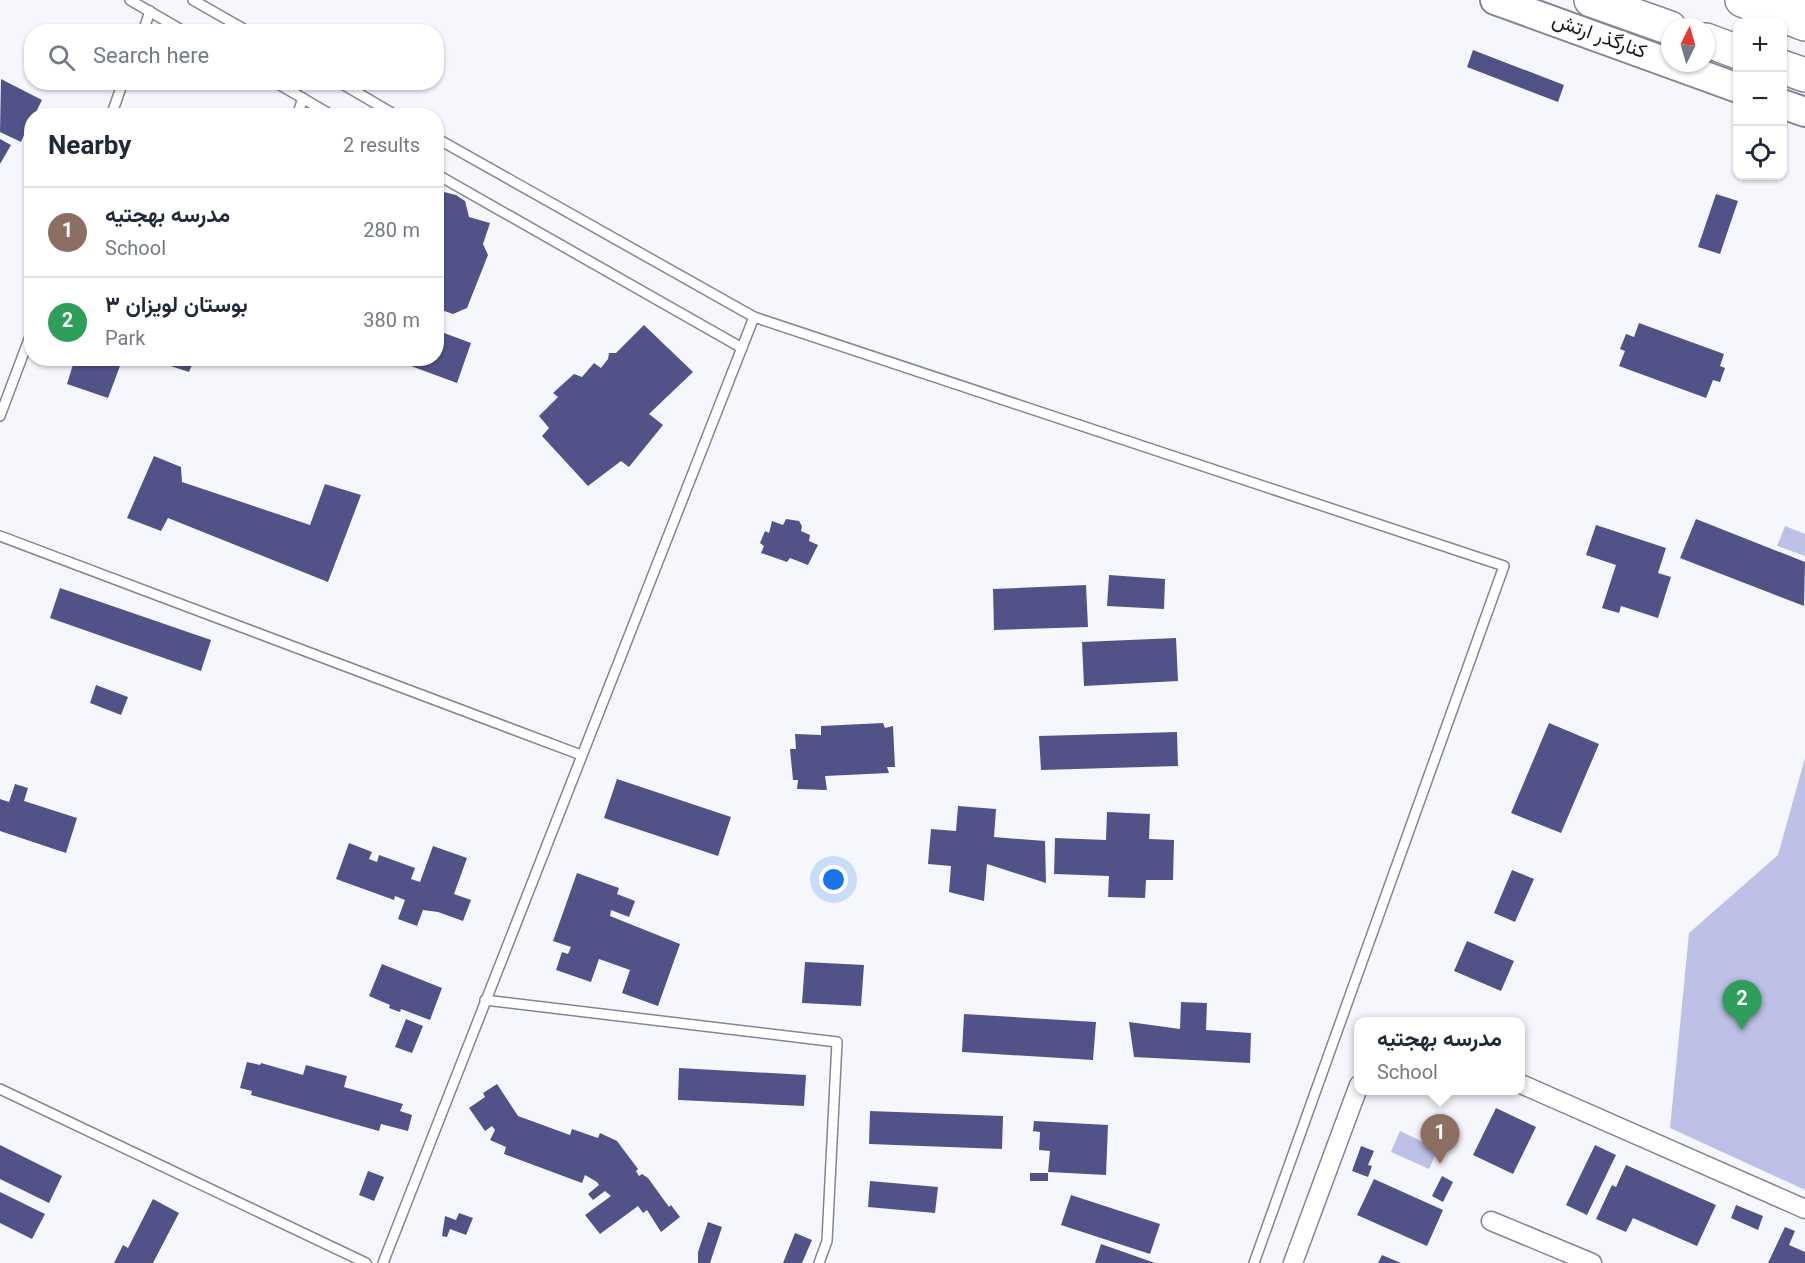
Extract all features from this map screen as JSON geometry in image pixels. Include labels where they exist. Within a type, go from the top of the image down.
[{"type":"highway","points":[[1592,0],[1661,25]]},
{"type":"highway","points":[[1742,0],[1805,24]]},
{"type":"highway","points":[[1715,43],[1733,50]]},
{"type":"highway","points":[[1787,69],[1805,75]]},
{"type":"main road","name":"کنارگذر ارتش","points":[[1495,0],[1733,87]]},
{"type":"main road","points":[[1787,106],[1805,112]]},
{"type":"street","points":[[1525,1086],[1805,1209]]},
{"type":"street","points":[[1293,1263],[1355,1095]]},
{"type":"street","points":[[1491,1221],[1592,1263]]},
{"type":"lane","points":[[130,0],[171,24]]},
{"type":"lane","points":[[193,0],[235,24]]},
{"type":"lane","points":[[145,24],[150,12]]},
{"type":"lane","points":[[114,108],[120,90]]},
{"type":"lane","points":[[289,90],[320,108]]},
{"type":"lane","points":[[353,90],[384,108]]},
{"type":"lane","points":[[300,108],[303,98]]},
{"type":"lane","points":[[444,143],[754,317],[1504,566],[1254,1263]]},
{"type":"lane","points":[[444,179],[742,348]]},
{"type":"lane","points":[[382,1263],[754,317]]},
{"type":"lane","points":[[0,416],[24,352]]},
{"type":"lane","points":[[0,536],[581,755]]},
{"type":"lane","points":[[485,1000],[837,1042],[827,1241],[819,1263]]},
{"type":"lane","points":[[0,1089],[366,1263]]},
{"type":"shaded area","points":[[1785,526],[1805,534],[1805,556],[1777,546]]},
{"type":"shaded area","points":[[1805,758],[1805,1190],[1670,1128],[1689,933],[1778,855]]},
{"type":"shaded area","points":[[1400,1131],[1438,1149],[1429,1169],[1391,1152]]},
{"type":"building","points":[[1473,50],[1564,85],[1558,102],[1467,67]]},
{"type":"building","points":[[1,79],[42,100],[38,108],[24,108],[24,135],[21,142],[0,132]]},
{"type":"building","points":[[0,139],[11,145],[0,164]]},
{"type":"building","points":[[444,192],[456,195],[465,201],[469,217],[490,223],[483,244],[488,255],[467,308],[453,314],[444,311]]},
{"type":"building","points":[[1716,194],[1738,201],[1720,254],[1698,247]]},
{"type":"building","points":[[1639,323],[1724,354],[1720,366],[1725,368],[1720,382],[1713,380],[1706,398],[1619,366],[1625,351],[1620,349],[1626,334],[1634,337]]},
{"type":"building","points":[[644,325],[693,372],[649,414],[663,425],[629,467],[621,461],[588,486],[542,436],[549,428],[539,416],[558,397],[553,393],[574,374],[582,377],[594,363],[601,368],[608,359],[609,353],[616,353]]},
{"type":"building","points":[[444,333],[471,343],[457,383],[411,366],[444,366]]},
{"type":"building","points":[[73,366],[120,366],[108,398],[67,384]]},
{"type":"building","points":[[171,366],[192,366],[189,372]]},
{"type":"building","points":[[154,456],[181,467],[182,482],[310,525],[325,484],[361,495],[328,582],[168,518],[161,531],[127,518]]},
{"type":"building","points":[[786,519],[799,521],[802,526],[801,531],[810,535],[809,541],[818,545],[808,565],[790,558],[787,562],[761,553],[764,546],[760,543],[765,531],[769,533],[772,521],[783,525]]},
{"type":"building","points":[[1696,519],[1805,562],[1804,606],[1680,558]]},
{"type":"building","points":[[1596,525],[1666,548],[1658,573],[1671,577],[1658,618],[1621,606],[1619,613],[1602,608],[1616,565],[1586,555]]},
{"type":"building","points":[[1109,575],[1165,579],[1164,609],[1107,606]]},
{"type":"building","points":[[1086,585],[1088,627],[994,630],[993,589]]},
{"type":"building","points":[[60,588],[211,640],[201,671],[50,618]]},
{"type":"building","points":[[1176,638],[1178,681],[1084,686],[1082,642]]},
{"type":"building","points":[[96,685],[128,697],[121,715],[90,703]]},
{"type":"building","points":[[883,723],[885,728],[893,726],[895,767],[887,767],[889,773],[825,776],[827,790],[797,789],[798,780],[793,780],[790,749],[796,749],[795,734],[821,735],[821,726]]},
{"type":"building","points":[[1549,723],[1599,744],[1561,833],[1511,813]]},
{"type":"building","points":[[1177,732],[1178,766],[1041,770],[1039,736]]},
{"type":"building","points":[[617,779],[731,817],[718,856],[604,818]]},
{"type":"building","points":[[15,784],[28,788],[24,801],[77,818],[66,853],[0,831],[0,799],[9,802]]},
{"type":"building","points":[[958,806],[996,809],[994,837],[1045,841],[1046,883],[987,864],[984,901],[949,892],[951,866],[928,864],[931,829],[956,831]]},
{"type":"building","points":[[1107,812],[1150,814],[1149,839],[1174,840],[1173,880],[1146,880],[1145,898],[1108,897],[1109,876],[1054,874],[1055,838],[1106,840]]},
{"type":"building","points":[[349,843],[372,852],[369,859],[377,862],[379,855],[415,868],[411,879],[420,882],[433,846],[467,858],[454,894],[471,900],[463,921],[438,912],[423,910],[417,926],[398,919],[405,900],[395,896],[394,900],[336,879]]},
{"type":"building","points":[[1512,870],[1534,879],[1515,922],[1494,913]]},
{"type":"building","points":[[577,873],[619,888],[617,894],[635,901],[629,917],[611,910],[610,916],[680,944],[658,1006],[622,993],[630,970],[599,959],[591,982],[556,970],[562,952],[568,954],[571,947],[553,941]]},
{"type":"building","points":[[1467,941],[1514,961],[1501,991],[1454,971]]},
{"type":"building","points":[[805,962],[864,965],[861,1006],[802,1003]]},
{"type":"building","points":[[382,964],[442,988],[430,1020],[401,1009],[400,1012],[389,1008],[390,1005],[369,996]]},
{"type":"building","points":[[1181,1002],[1207,1003],[1206,1030],[1251,1033],[1250,1063],[1134,1057],[1129,1022],[1180,1029]]},
{"type":"building","points":[[964,1014],[1096,1022],[1093,1060],[962,1052]]},
{"type":"building","points":[[406,1019],[423,1026],[412,1053],[395,1047]]},
{"type":"building","points":[[247,1062],[260,1065],[261,1063],[303,1075],[306,1065],[347,1076],[344,1087],[403,1104],[400,1111],[412,1115],[408,1131],[381,1124],[379,1131],[251,1095],[252,1091],[240,1088]]},
{"type":"building","points":[[679,1068],[806,1075],[804,1106],[678,1100]]},
{"type":"building","points":[[497,1084],[518,1116],[570,1135],[572,1129],[598,1138],[600,1133],[617,1141],[638,1169],[636,1171],[639,1176],[642,1174],[648,1178],[669,1207],[671,1205],[680,1217],[661,1232],[647,1210],[643,1213],[638,1206],[600,1234],[585,1215],[611,1196],[605,1191],[593,1200],[588,1194],[599,1185],[597,1182],[585,1175],[582,1183],[504,1154],[506,1147],[490,1140],[495,1130],[492,1126],[485,1131],[469,1108],[485,1097],[483,1093]]},
{"type":"building","points":[[1496,1108],[1536,1127],[1513,1174],[1473,1155]]},
{"type":"building","points":[[870,1111],[1003,1116],[1002,1149],[869,1144]]},
{"type":"building","points":[[1034,1121],[1108,1125],[1106,1175],[1048,1172],[1050,1151],[1039,1150],[1040,1132],[1033,1131]]},
{"type":"building","points":[[0,1145],[62,1176],[49,1203],[0,1179]]},
{"type":"building","points":[[1595,1145],[1616,1155],[1587,1215],[1566,1205]]},
{"type":"building","points":[[1361,1146],[1374,1151],[1368,1165],[1372,1166],[1368,1177],[1352,1171]]},
{"type":"building","points":[[1626,1165],[1716,1205],[1697,1246],[1633,1218],[1626,1232],[1596,1219],[1612,1185],[1616,1187]]},
{"type":"building","points":[[368,1171],[384,1177],[374,1201],[359,1195]]},
{"type":"building","points":[[1030,1173],[1048,1173],[1048,1181],[1030,1181]]},
{"type":"building","points":[[1442,1176],[1453,1182],[1443,1202],[1432,1196]]},
{"type":"building","points":[[1374,1179],[1443,1210],[1427,1246],[1357,1215]]},
{"type":"building","points":[[870,1181],[938,1187],[935,1213],[868,1207]]},
{"type":"building","points":[[0,1192],[45,1214],[32,1239],[0,1223]]},
{"type":"building","points":[[1071,1195],[1160,1224],[1150,1254],[1061,1225]]},
{"type":"building","points":[[153,1199],[179,1213],[153,1263],[114,1263],[123,1245],[128,1248]]},
{"type":"building","points":[[1736,1205],[1763,1216],[1758,1230],[1731,1218]]},
{"type":"building","points":[[459,1213],[473,1218],[466,1235],[450,1229],[447,1237],[442,1236],[445,1216],[456,1220]]},
{"type":"building","points":[[708,1222],[722,1227],[710,1263],[698,1263],[698,1252]]},
{"type":"building","points":[[1785,1227],[1795,1231],[1789,1245],[1805,1252],[1805,1263],[1768,1263]]},
{"type":"building","points":[[795,1233],[812,1240],[802,1263],[783,1263]]},
{"type":"building","points":[[1101,1244],[1155,1263],[1095,1263]]},
{"type":"building","points":[[1382,1255],[1401,1263],[1378,1263]]},
{"type":"place","name":"بوستان لویزان ۳","points":[[1742,1030]]},
{"type":"place","name":"مدرسه بهجتیه","points":[[1440,1164]]}]
